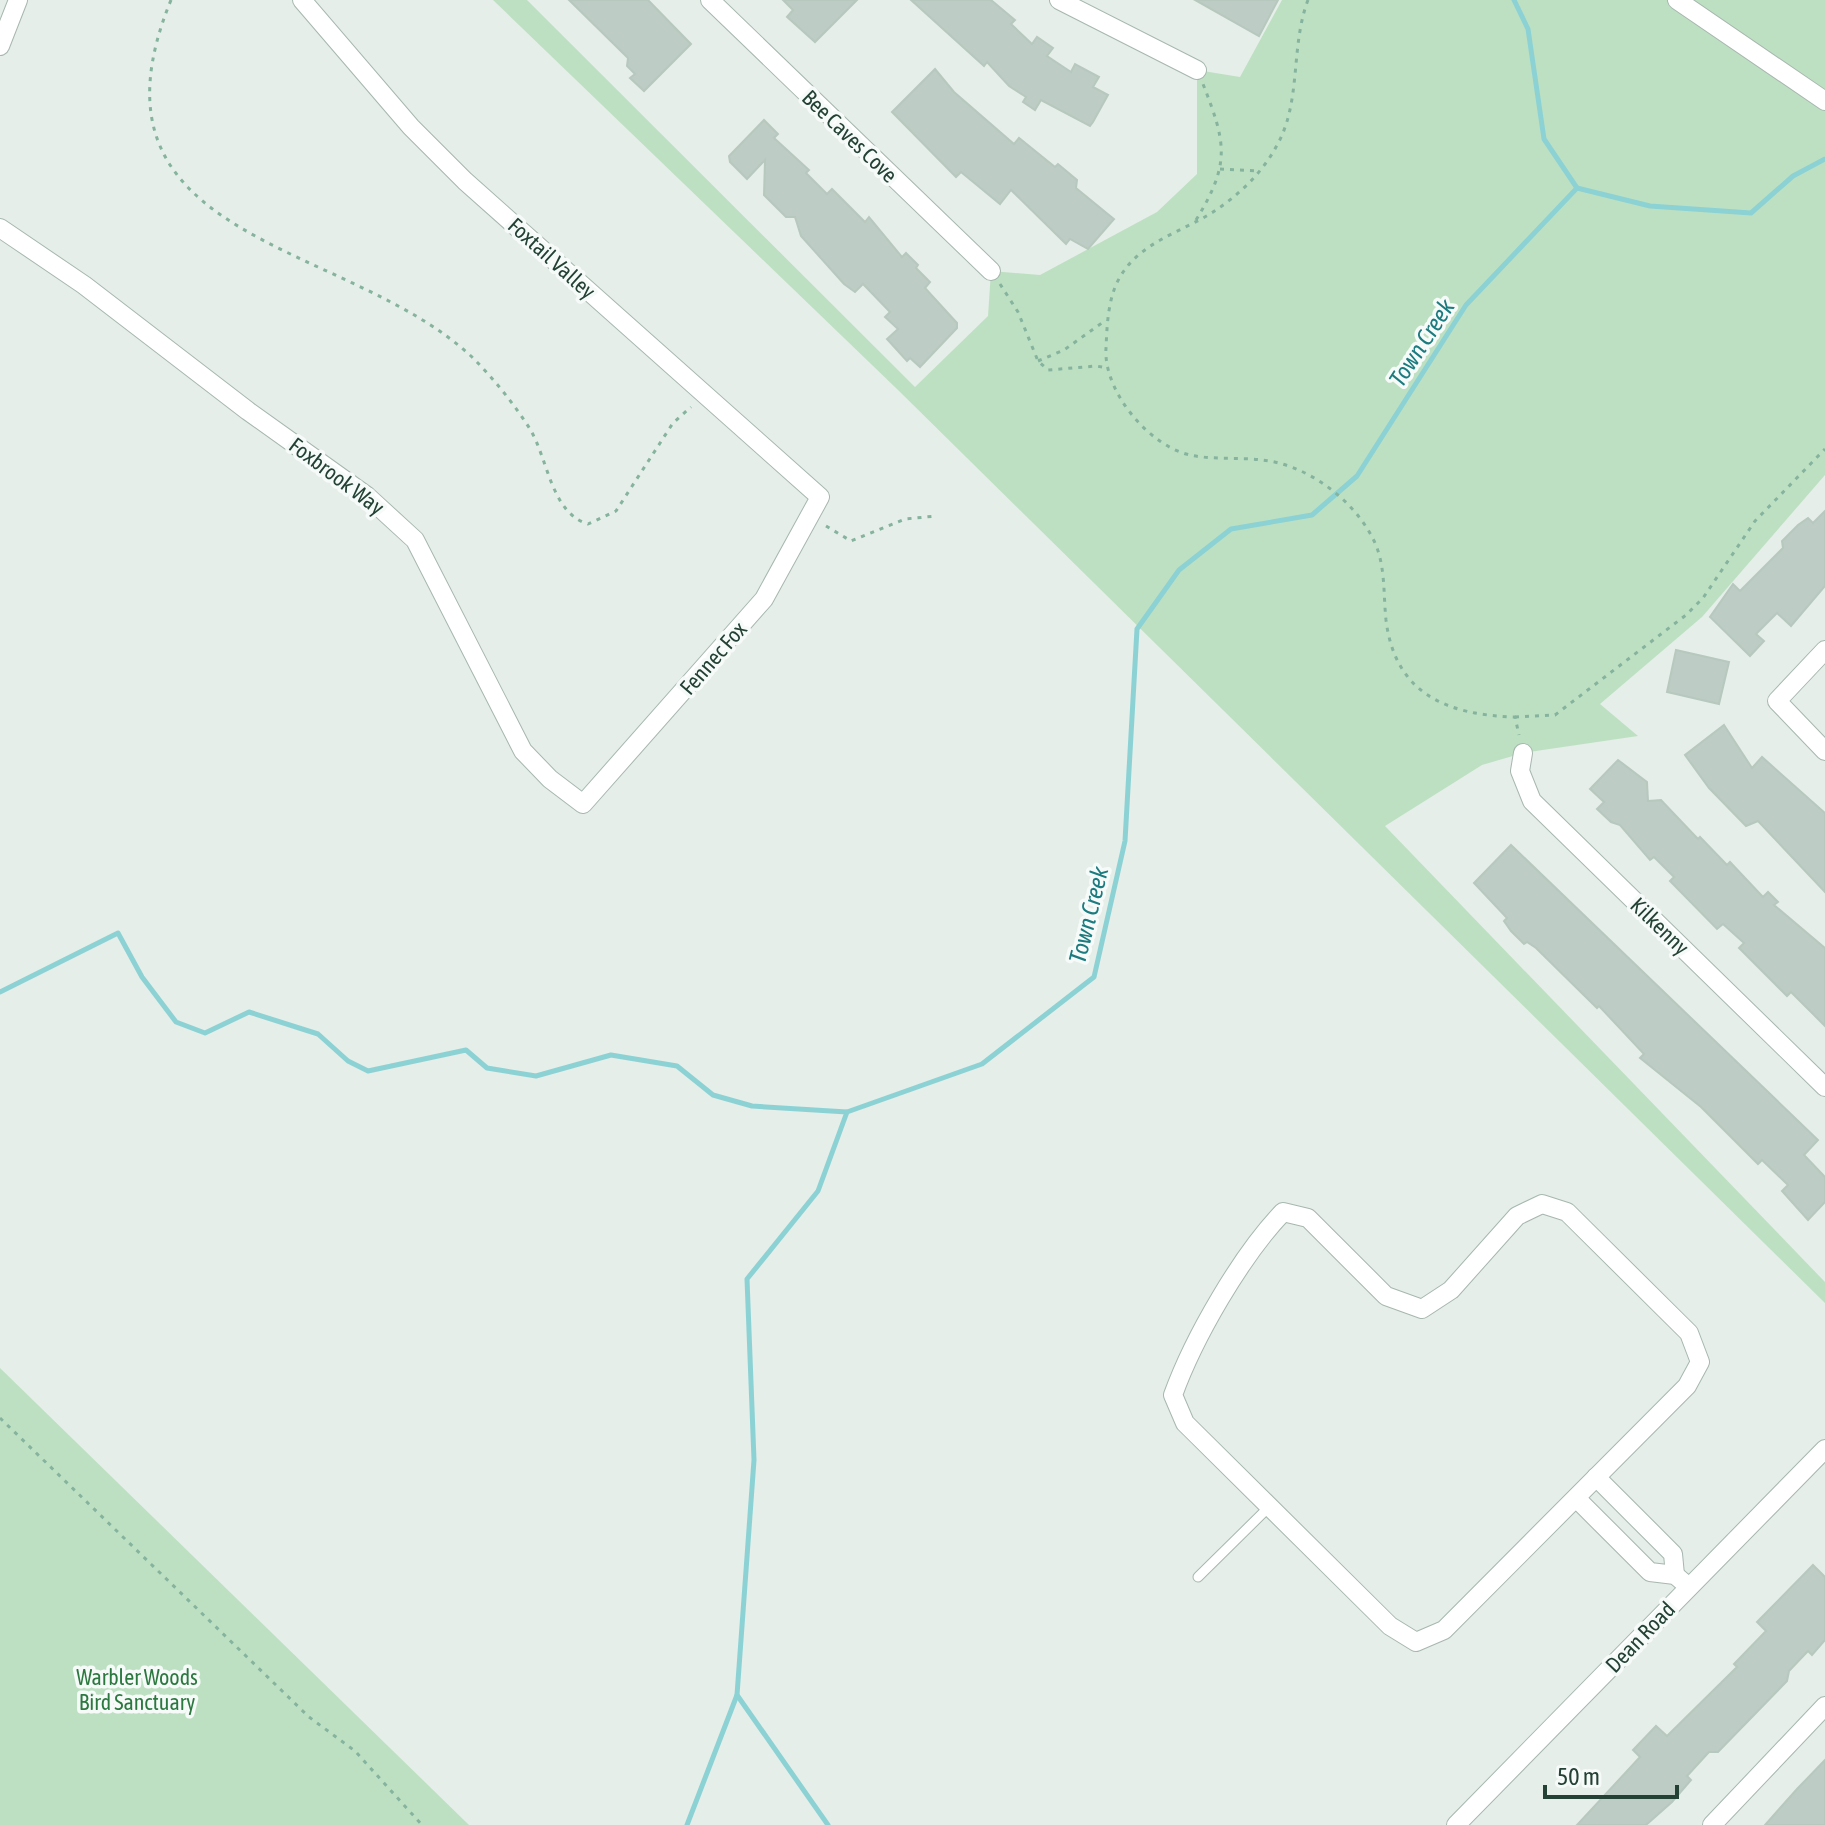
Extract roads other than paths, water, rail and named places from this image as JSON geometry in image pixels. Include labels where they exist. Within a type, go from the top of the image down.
[{"type":"street","points":[[0,46],[18,0]]},
{"type":"street","name":"Foxtail Valley","points":[[302,0],[411,127],[465,181],[705,393],[817,504]]},
{"type":"street","name":"Bee Caves Cove","points":[[710,0],[991,271]]},
{"type":"street","points":[[1059,0],[1197,70]]},
{"type":"street","points":[[1677,0],[1825,101]]},
{"type":"street","name":"Foxbrook Way","points":[[2,233],[84,285],[248,411],[367,496],[415,540],[523,751],[550,779],[583,804]]},
{"type":"street","name":"Fennec Fox","points":[[583,804],[764,599],[817,504]]},
{"type":"street","points":[[1825,650],[1777,701],[1825,751]]},
{"type":"street","name":"Kilkenny","points":[[1523,753],[1520,771],[1532,801],[1825,1087]]},
{"type":"street","points":[[1542,1204],[1567,1212],[1689,1333],[1700,1362],[1687,1386],[1576,1498],[1444,1630],[1416,1642],[1390,1626],[1185,1423],[1173,1395],[1184,1367],[1258,1237],[1283,1212],[1308,1218],[1386,1296],[1422,1309],[1451,1290],[1517,1216],[1542,1204]]},
{"type":"street","name":"Dean Road","points":[[1456,1825],[1682,1581],[1825,1449]]},
{"type":"street","points":[[1596,1477],[1673,1554],[1682,1581]]},
{"type":"street","points":[[1576,1498],[1650,1572],[1682,1581]]},
{"type":"street","points":[[1712,1825],[1825,1706]]},
{"type":"lane","points":[[1198,1577],[1269,1507]]},
{"type":"waterway","points":[[1514,0],[1528,29],[1544,139],[1577,188]]},
{"type":"waterway","name":"Town Creek","points":[[0,992],[118,933],[142,977],[176,1022],[205,1033],[249,1012],[318,1034],[348,1061],[368,1071],[466,1050],[487,1068],[536,1076],[611,1055],[677,1066],[713,1095],[752,1106],[847,1112],[982,1064],[1094,977],[1125,841],[1137,629],[1179,570],[1231,529],[1312,515],[1357,476],[1466,305],[1577,188],[1650,206],[1751,213],[1793,176],[1825,159]]},
{"type":"waterway","points":[[828,1825],[737,1695],[754,1460],[747,1279],[818,1191],[847,1112]]},
{"type":"waterway","points":[[687,1825],[737,1695]]},
{"type":"park label","name":"Warbler Woods Bird Sanctuary","points":[[137,1690]]}]
